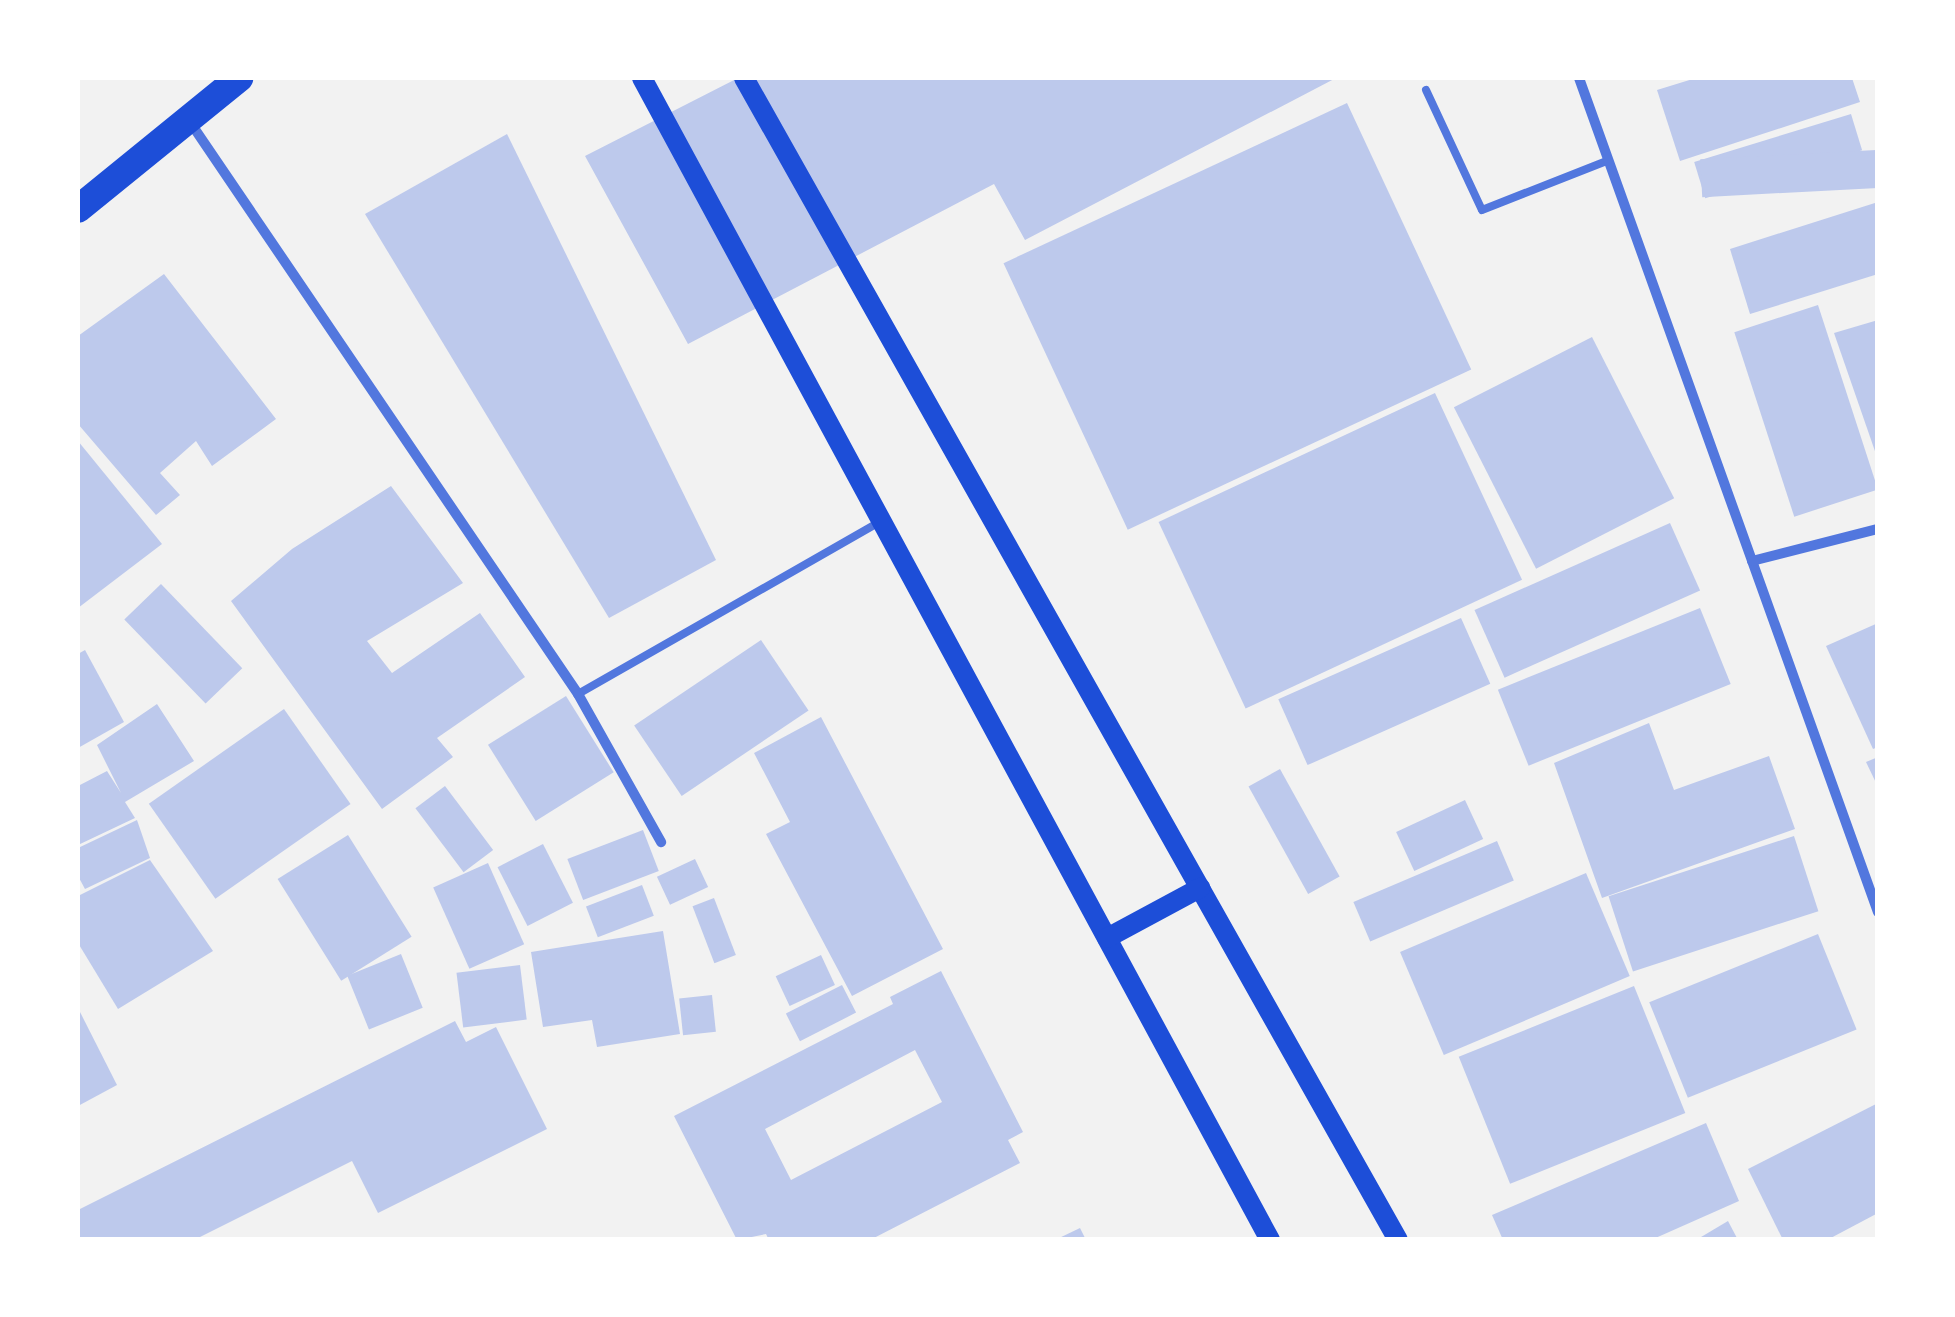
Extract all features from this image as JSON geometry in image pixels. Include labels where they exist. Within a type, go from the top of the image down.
[{"type":"highway","points":[[78,208],[239,78]]},
{"type":"main road","points":[[642,78],[1270,1240]]},
{"type":"main road","points":[[744,78],[1398,1240]]},
{"type":"main road","points":[[1107,938],[1200,888]]},
{"type":"street","points":[[1580,78],[1878,912]]},
{"type":"street","points":[[188,118],[578,694],[660,842]]},
{"type":"street","points":[[1752,562],[1878,529]]},
{"type":"lane","points":[[1426,90],[1482,210],[1609,160]]},
{"type":"lane","points":[[578,694],[882,521]]},
{"type":"building","points":[[738,78],[1336,78],[1025,240],[994,184],[688,344],[585,156]]},
{"type":"building","points":[[1696,78],[1852,78],[1860,102],[1680,161],[1657,90]]},
{"type":"building","points":[[1347,103],[1471,369],[1128,530],[1004,263]]},
{"type":"building","points":[[1851,114],[1862,150],[1705,198],[1694,162]]},
{"type":"building","points":[[507,134],[716,560],[609,618],[365,214]]},
{"type":"building","points":[[1876,150],[1878,188],[1702,197],[1700,159]]},
{"type":"building","points":[[1878,202],[1878,274],[1750,314],[1730,249]]},
{"type":"building","points":[[164,274],[276,419],[212,466],[196,441],[160,473],[180,495],[156,515],[78,424],[78,336]]},
{"type":"building","points":[[1818,305],[1878,490],[1794,517],[1734,332]]},
{"type":"building","points":[[1878,320],[1878,457],[1877,457],[1834,333]]},
{"type":"building","points":[[1592,337],[1674,498],[1536,569],[1454,407]]},
{"type":"building","points":[[1435,393],[1522,580],[1246,709],[1159,522]]},
{"type":"building","points":[[78,441],[162,544],[78,608]]},
{"type":"building","points":[[391,486],[463,583],[367,641],[392,673],[480,613],[525,677],[437,738],[453,757],[382,809],[231,601],[292,549]]},
{"type":"building","points":[[1670,523],[1700,591],[1505,678],[1475,610]]},
{"type":"building","points":[[161,584],[242,668],[206,704],[124,619]]},
{"type":"building","points":[[1700,608],[1731,684],[1529,766],[1498,690]]},
{"type":"building","points":[[1461,618],[1490,684],[1308,765],[1278,699]]},
{"type":"building","points":[[1878,623],[1878,747],[1873,749],[1826,646]]},
{"type":"building","points":[[761,640],[809,710],[682,796],[634,726]]},
{"type":"building","points":[[85,650],[124,722],[78,748],[78,654]]},
{"type":"building","points":[[566,696],[614,772],[536,821],[488,745]]},
{"type":"building","points":[[157,704],[194,761],[125,802],[135,818],[78,845],[78,786],[107,771],[121,793],[97,745]]},
{"type":"building","points":[[284,709],[351,804],[215,899],[149,804]]},
{"type":"building","points":[[821,717],[943,949],[852,996],[766,834],[790,822],[754,753]]},
{"type":"building","points":[[1649,723],[1674,790],[1769,756],[1795,829],[1602,898],[1554,763]]},
{"type":"building","points":[[1878,757],[1878,787],[1866,762]]},
{"type":"building","points":[[1280,769],[1340,877],[1308,894],[1249,786]]},
{"type":"building","points":[[445,786],[493,850],[464,872],[415,808]]},
{"type":"building","points":[[1465,800],[1483,839],[1414,871],[1396,832]]},
{"type":"building","points":[[137,820],[150,858],[85,889],[78,876],[78,848]]},
{"type":"building","points":[[643,830],[659,871],[583,900],[567,859]]},
{"type":"building","points":[[348,835],[412,937],[341,981],[278,879]]},
{"type":"building","points":[[1794,836],[1818,911],[1633,971],[1609,896]]},
{"type":"building","points":[[1497,841],[1514,881],[1370,942],[1353,902]]},
{"type":"building","points":[[543,844],[573,903],[528,926],[498,867]]},
{"type":"building","points":[[695,859],[708,887],[670,905],[657,877]]},
{"type":"building","points":[[150,860],[213,951],[118,1009],[78,943],[78,896]]},
{"type":"building","points":[[488,863],[524,944],[469,969],[433,887]]},
{"type":"building","points":[[1586,873],[1630,976],[1444,1055],[1400,952]]},
{"type":"building","points":[[642,885],[654,916],[598,937],[586,907]]},
{"type":"building","points":[[714,898],[736,955],[714,963],[693,906]]},
{"type":"building","points":[[663,931],[680,1034],[597,1047],[592,1020],[543,1027],[531,952]]},
{"type":"building","points":[[1818,934],[1857,1029],[1688,1098],[1649,1002]]},
{"type":"building","points":[[401,954],[423,1008],[369,1030],[347,976]]},
{"type":"building","points":[[821,955],[835,985],[790,1006],[776,976]]},
{"type":"building","points":[[520,965],[527,1020],[463,1027],[456,973]]},
{"type":"building","points":[[941,971],[1023,1132],[1008,1140],[1020,1163],[870,1240],[769,1240],[766,1234],[737,1240],[674,1116],[893,1004],[890,997]],"holes":[[[915,1050],[942,1102],[791,1180],[765,1129]]]},
{"type":"building","points":[[842,985],[856,1013],[800,1041],[786,1014]]},
{"type":"building","points":[[1634,986],[1685,1113],[1510,1184],[1459,1057]]},
{"type":"building","points":[[712,995],[716,1032],[683,1035],[679,998]]},
{"type":"building","points":[[78,1008],[117,1085],[78,1106]]},
{"type":"building","points":[[455,1021],[466,1042],[496,1027],[547,1129],[378,1213],[352,1161],[194,1240],[78,1240],[78,1210]]},
{"type":"building","points":[[1878,1103],[1878,1213],[1827,1240],[1783,1240],[1748,1169]]},
{"type":"building","points":[[1706,1123],[1739,1201],[1651,1240],[1503,1240],[1492,1215]]},
{"type":"building","points":[[1728,1221],[1738,1240],[1696,1240]]},
{"type":"building","points":[[1080,1228],[1086,1240],[1055,1240]]}]
